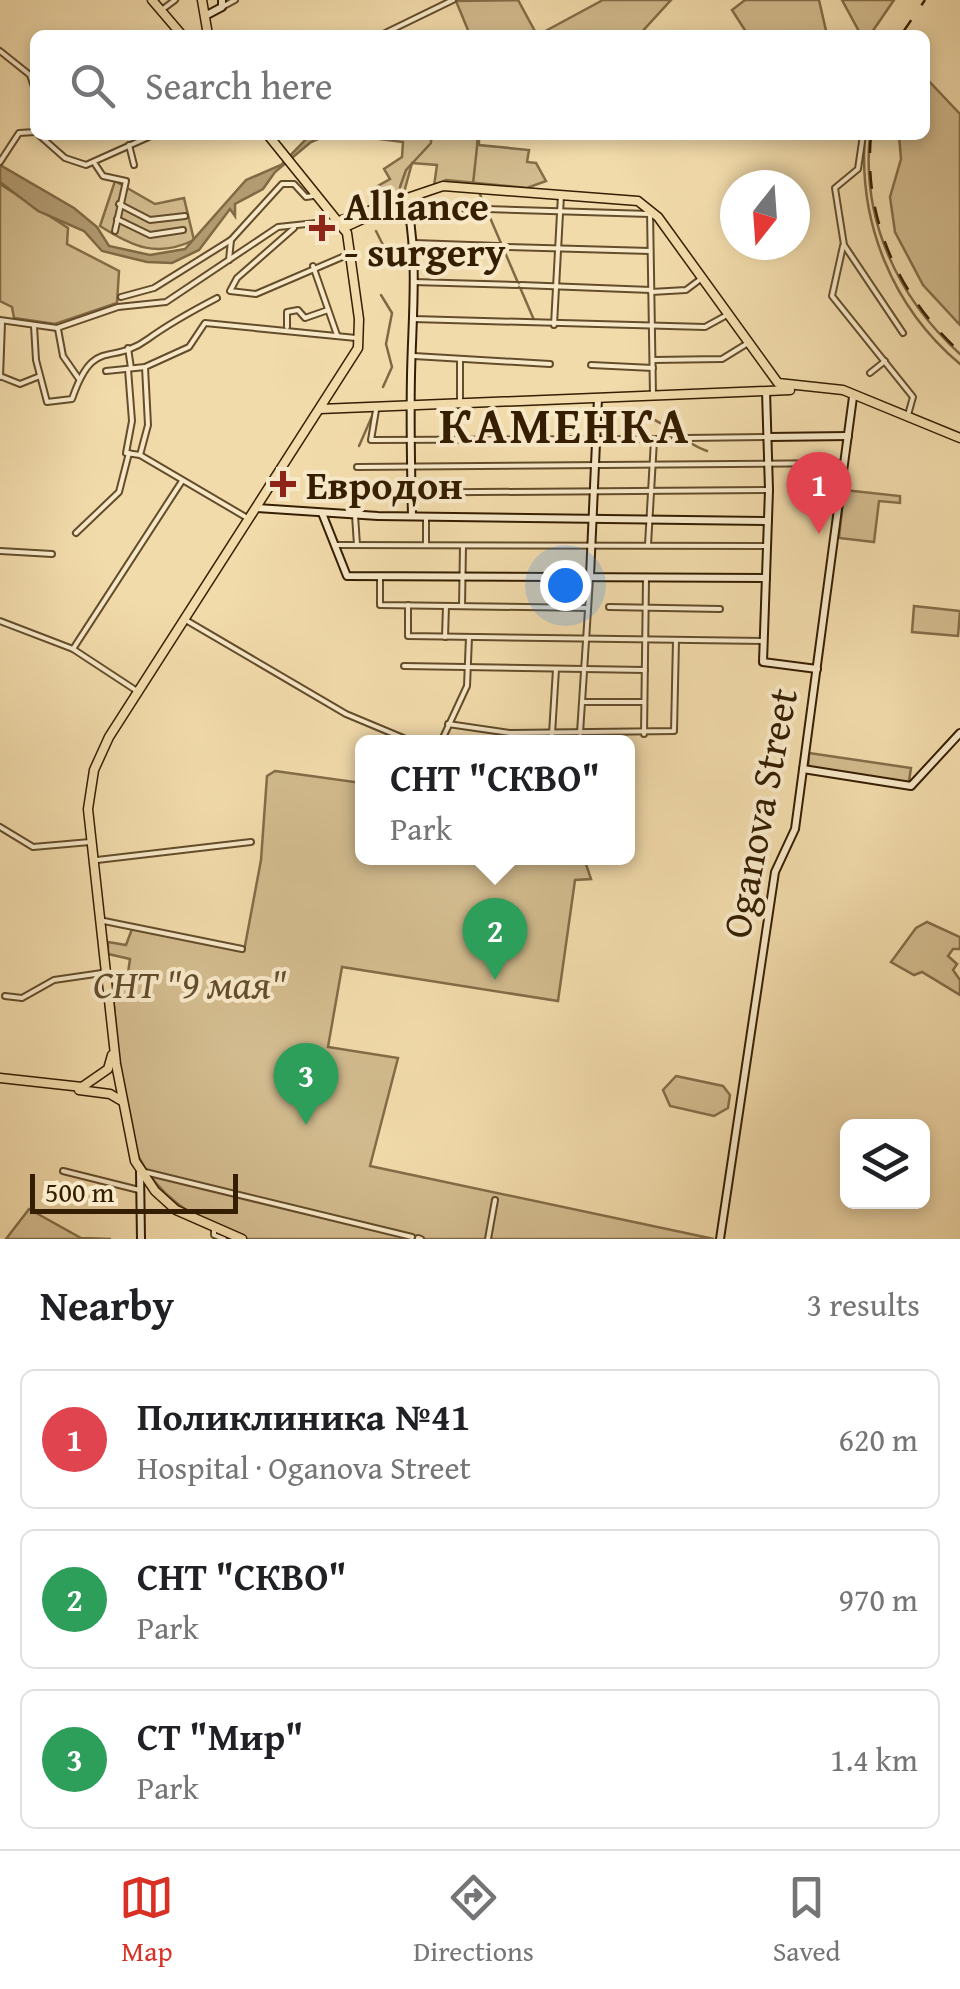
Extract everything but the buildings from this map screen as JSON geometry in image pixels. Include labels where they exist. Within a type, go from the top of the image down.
[{"type":"main road","points":[[152,0],[178,30]]},
{"type":"main road","points":[[202,0],[207,30]]},
{"type":"main road","points":[[0,1080],[82,1087],[104,1072],[113,1058],[88,842],[85,798],[91,769],[247,518],[320,410],[356,338],[340,225],[271,140]]},
{"type":"main road","points":[[255,507],[351,364],[359,339],[340,225],[299,175]]},
{"type":"main road","points":[[340,225],[452,186],[649,209],[770,376],[792,387],[836,388],[906,421],[960,440]]},
{"type":"main road","points":[[340,225],[372,213]]},
{"type":"main road","points":[[768,391],[770,376]]},
{"type":"main road","points":[[320,410],[768,391],[828,390],[853,396]]},
{"type":"main road","points":[[330,393],[342,407]]},
{"type":"main road","points":[[137,691],[247,518]]},
{"type":"main road","points":[[88,842],[118,1080],[128,1140],[140,1171],[176,1210],[242,1239]]},
{"type":"main road","points":[[104,1072],[118,1080]]},
{"type":"main road","points":[[0,1080],[110,1094],[122,1101]]},
{"type":"main road","points":[[94,1080],[98,1093]]},
{"type":"main road","points":[[110,1094],[118,1080]]},
{"type":"street","points":[[161,10],[175,0]]},
{"type":"street","points":[[205,16],[235,0]]},
{"type":"street","points":[[391,30],[453,0]]},
{"type":"street","points":[[0,51],[30,75]]},
{"type":"street","points":[[0,162],[19,132],[30,133]]},
{"type":"street","points":[[44,140],[64,158],[95,164],[140,140]]},
{"type":"street","points":[[861,140],[858,169],[834,188],[844,245],[903,333]]},
{"type":"street","points":[[129,144],[134,164]]},
{"type":"street","points":[[95,164],[102,176],[126,181],[115,231]]},
{"type":"street","points":[[121,297],[154,288],[231,240],[282,184],[291,183],[306,197],[313,196]]},
{"type":"street","points":[[554,325],[562,196]]},
{"type":"street","points":[[412,516],[413,243],[407,202],[485,210],[649,209],[653,396]]},
{"type":"street","points":[[119,204],[150,220],[185,216]]},
{"type":"street","points":[[116,219],[150,235],[183,230]]},
{"type":"street","points":[[40,376],[20,384],[0,376],[1,320],[57,328],[118,306],[166,302],[278,227],[340,225]]},
{"type":"street","points":[[294,228],[242,273],[230,291],[256,294],[347,254]]},
{"type":"street","points":[[229,261],[231,240]]},
{"type":"street","points":[[413,243],[650,251]]},
{"type":"street","points":[[844,245],[838,254],[832,296],[913,397],[906,421]]},
{"type":"street","points":[[313,266],[337,336]]},
{"type":"street","points":[[413,282],[651,291],[686,290],[702,278]]},
{"type":"street","points":[[34,326],[40,376],[48,402],[72,399],[79,379],[98,356],[128,346],[217,298]]},
{"type":"street","points":[[206,304],[212,320]]},
{"type":"street","points":[[287,330],[287,312],[298,310],[306,318],[328,310]]},
{"type":"street","points":[[413,319],[705,327],[728,315]]},
{"type":"street","points":[[106,370],[145,367],[189,347],[195,332],[212,320],[356,338]]},
{"type":"street","points":[[57,328],[67,366],[79,379]]},
{"type":"street","points":[[653,360],[722,359],[748,343]]},
{"type":"street","points":[[76,534],[119,492],[132,421],[128,346]]},
{"type":"street","points":[[414,356],[550,364]]},
{"type":"street","points":[[460,359],[460,403]]},
{"type":"street","points":[[870,373],[884,360]]},
{"type":"street","points":[[591,364],[653,368]]},
{"type":"street","points":[[140,456],[148,425],[145,367]]},
{"type":"street","points":[[768,391],[763,662],[817,670]]},
{"type":"street","name":"Oganova Street","points":[[720,1239],[775,872],[795,829],[853,396]]},
{"type":"street","points":[[580,734],[598,398]]},
{"type":"street","points":[[376,406],[371,440],[670,438]]},
{"type":"street","points":[[685,438],[848,436]]},
{"type":"street","points":[[648,545],[654,439]]},
{"type":"street","points":[[128,453],[140,456],[247,518]]},
{"type":"street","points":[[357,467],[844,463]]},
{"type":"street","points":[[72,649],[182,480]]},
{"type":"street","points":[[354,493],[596,488],[769,490]]},
{"type":"street","points":[[255,507],[355,515],[768,521]]},
{"type":"street","points":[[322,513],[348,576],[766,578]]},
{"type":"street","points":[[355,515],[358,544]]},
{"type":"street","points":[[426,516],[426,544]]},
{"type":"street","points":[[462,606],[463,544]]},
{"type":"street","points":[[332,545],[767,546]]},
{"type":"street","points":[[0,551],[52,554]]},
{"type":"street","points":[[380,576],[380,604],[588,608]]},
{"type":"street","points":[[644,734],[646,577]]},
{"type":"street","points":[[370,590],[380,590]]},
{"type":"street","points":[[408,605],[408,636],[764,641]]},
{"type":"street","points":[[445,637],[446,606]]},
{"type":"street","points":[[608,608],[720,609]]},
{"type":"street","points":[[184,618],[346,714],[396,735]]},
{"type":"street","points":[[0,620],[72,649],[137,691]]},
{"type":"street","points":[[443,735],[464,696],[469,637]]},
{"type":"street","points":[[448,724],[552,734],[674,731],[676,640]]},
{"type":"street","points":[[404,666],[645,670]]},
{"type":"street","points":[[552,734],[556,669]]},
{"type":"street","points":[[583,702],[644,702]]},
{"type":"street","points":[[803,769],[912,786],[960,733]]},
{"type":"street","points":[[0,827],[34,846],[88,842]]},
{"type":"street","points":[[92,861],[250,842]]},
{"type":"street","points":[[99,921],[242,949]]},
{"type":"street","points":[[4,996],[22,998],[54,980],[102,973]]},
{"type":"street","points":[[141,1239],[140,1171],[417,1238]]},
{"type":"street","points":[[63,1172],[139,1190]]},
{"type":"street","points":[[488,1239],[495,1200]]},
{"type":"street","points":[[214,1229],[214,1235],[224,1239]]},
{"type":"green space","points":[[518,0],[534,30],[468,30],[456,1]]},
{"type":"green space","points":[[603,0],[671,0],[644,30],[547,30]]},
{"type":"green space","points":[[745,0],[819,0],[826,30],[745,30],[732,10]]},
{"type":"green space","points":[[842,0],[894,0],[873,30],[858,30]]},
{"type":"green space","points":[[930,82],[960,114],[960,325],[923,285],[895,232],[890,197],[901,159],[899,140],[930,140]]},
{"type":"green space","points":[[388,140],[479,140],[479,145],[529,150],[527,162],[536,163],[546,181],[527,188],[446,180],[434,186],[437,165],[412,163],[403,196],[384,202],[376,187],[390,179],[384,169],[402,157],[403,142]]},
{"type":"green space","points":[[115,181],[155,204],[184,198],[194,240],[168,248],[146,248],[100,226]]},
{"type":"green space","points":[[0,184],[68,228],[67,244],[119,271],[117,303],[55,324],[14,318],[12,307],[0,301]]},
{"type":"green space","points":[[844,490],[900,496],[900,503],[879,501],[874,542],[839,538]]},
{"type":"green space","points":[[914,606],[960,611],[958,636],[912,632]]},
{"type":"green space","points":[[809,753],[911,768],[908,788],[808,772]]},
{"type":"green space","name":"СНТ \"9 мая\"","points":[[275,771],[355,782],[355,865],[586,865],[591,879],[575,880],[558,1001],[342,967],[328,1047],[398,1058],[370,1166],[714,1239],[247,1239],[202,1219],[169,1197],[147,1171],[132,1142],[119,1071],[112,984],[133,988],[137,975],[128,973],[130,959],[108,954],[108,942],[126,945],[132,929],[244,951],[261,860],[267,776]]},
{"type":"green space","points":[[927,922],[960,937],[960,949],[953,949],[948,956],[957,964],[953,970],[960,980],[960,995],[922,972],[914,975],[891,962],[916,928]]},
{"type":"green space","points":[[676,1076],[723,1086],[730,1095],[728,1108],[714,1116],[670,1106],[663,1090]]},
{"type":"green space","points":[[29,1209],[81,1238],[111,1239],[6,1239]]},
{"type":"shaded area","points":[[305,140],[316,140],[275,172],[263,189],[235,204],[235,216],[230,209],[199,250],[172,263],[147,262],[102,251],[84,231],[38,211],[0,182],[0,165],[74,208],[97,227],[109,246],[150,255],[185,249],[246,180],[281,165]]},
{"type":"waterway","points":[[477,145],[478,140]]},
{"type":"waterway","points":[[865,140],[867,199],[884,261],[915,316],[960,364]]},
{"type":"waterway","points":[[870,140],[872,197],[888,255],[919,308],[960,354]]},
{"type":"waterway","points":[[400,187],[406,170],[431,143]]},
{"type":"waterway","points":[[473,184],[477,147]]},
{"type":"waterway","points":[[388,198],[400,189]]},
{"type":"waterway","points":[[479,192],[534,320]]},
{"type":"waterway","points":[[376,231],[389,257]]},
{"type":"waterway","points":[[381,295],[392,313],[386,344],[392,367],[383,387]]},
{"type":"waterway","points":[[359,446],[373,414]]},
{"type":"waterway","points":[[646,416],[707,451]]},
{"type":"railway","points":[[904,30],[925,0]]},
{"type":"railway","points":[[871,140],[873,196],[890,254],[919,306],[960,352]]},
{"type":"place","name":"Alliance - surgery","points":[[322,228]]},
{"type":"place","name":"Евродон","points":[[283,484]]},
{"type":"place","name":"Поликлиника №41","points":[[819,534]]},
{"type":"place","name":"СНТ \"СКВО\"","points":[[495,980]]},
{"type":"place","name":"СТ \"Мир\"","points":[[306,1125]]},
{"type":"district","name":"КАМЕНКА","points":[[565,424]]}]
